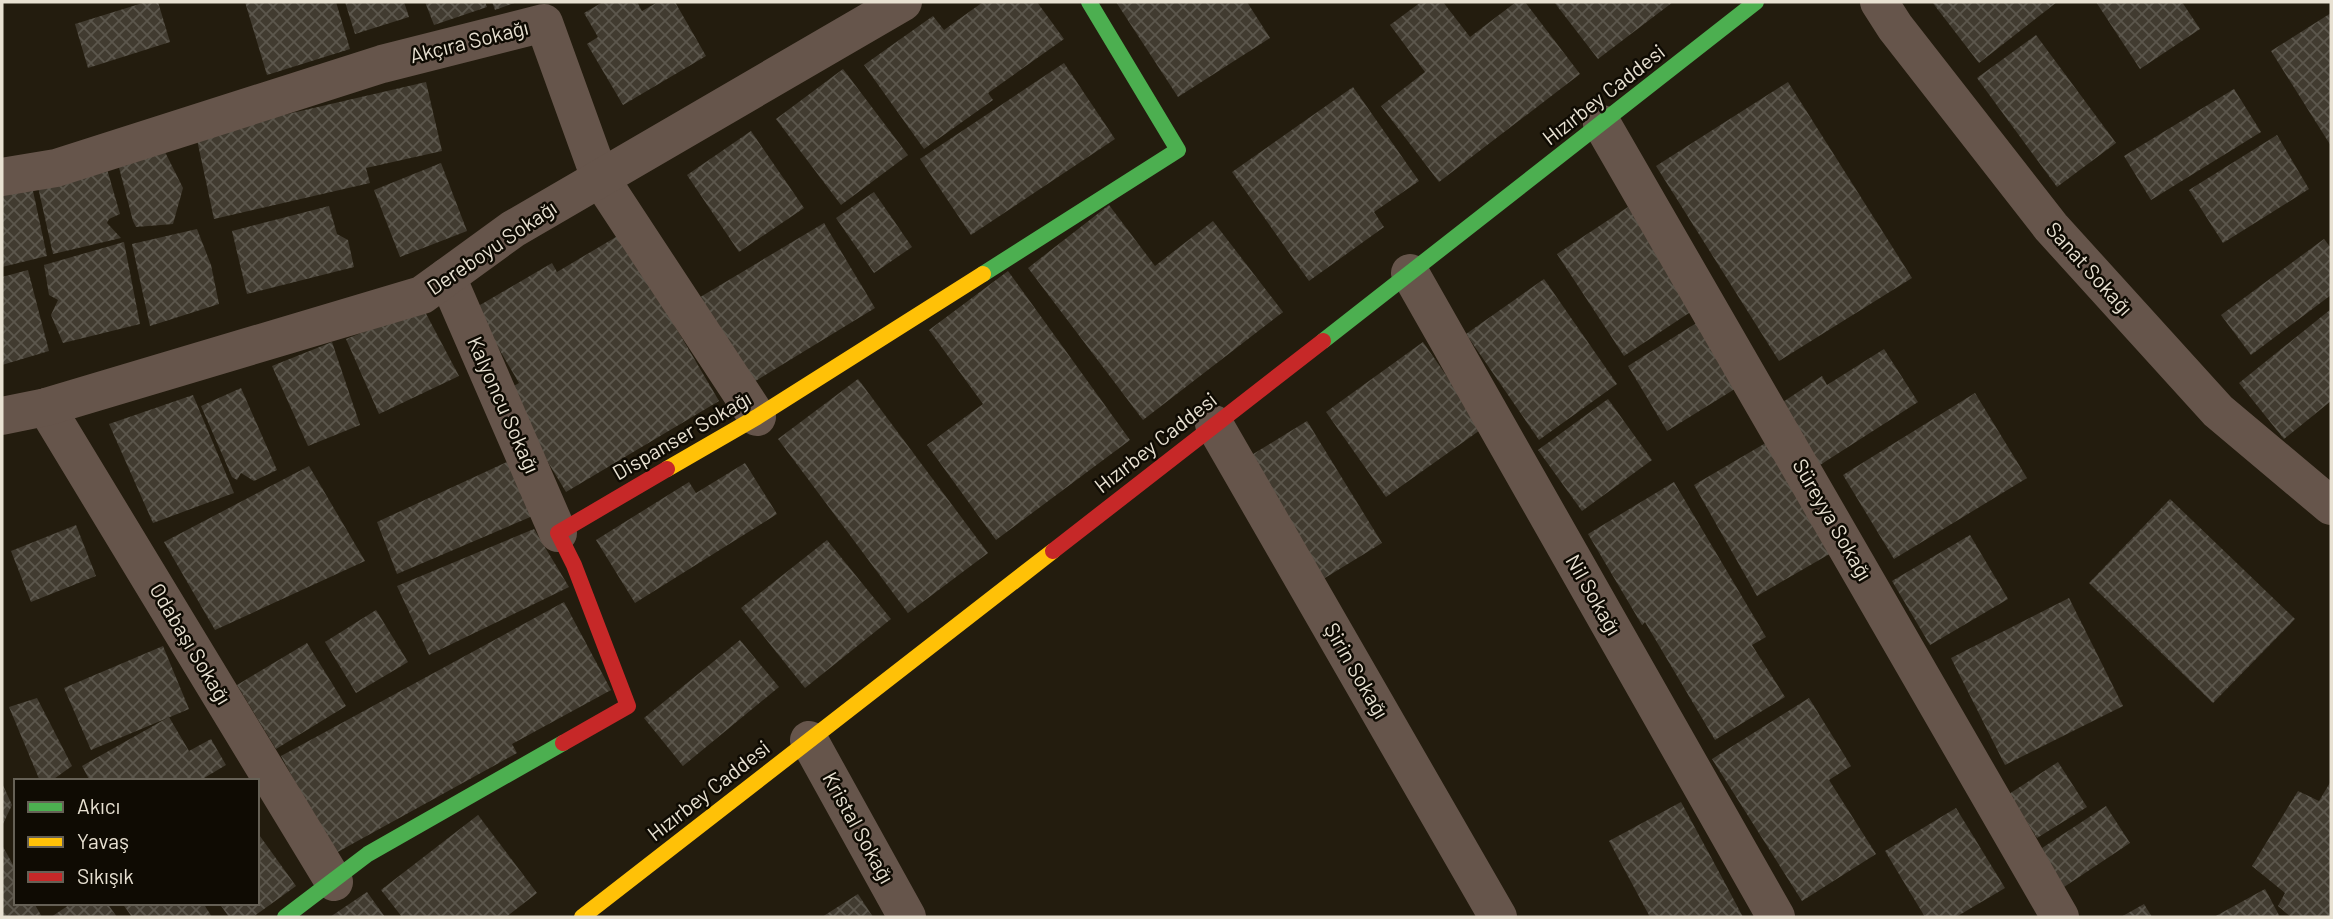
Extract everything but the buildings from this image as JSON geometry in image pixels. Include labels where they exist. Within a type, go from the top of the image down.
[{"type":"street","name":"Dereboyu Sokağı","points":[[2,416],[46,407],[422,295],[513,229],[903,2]]},
{"type":"street","name":"Dispanser Sokağı","points":[[558,533],[757,417],[1178,150],[1089,2]]},
{"type":"street","name":"Hızırbey Caddesi","points":[[582,917],[1756,2]]},
{"type":"street","name":"Sanat Sokağı","points":[[1879,2],[1945,93],[2051,227],[2218,411],[2331,506]]},
{"type":"street","name":"Akçıra Sokağı","points":[[2,177],[56,168],[382,64],[544,23],[600,178],[757,417]]},
{"type":"street","name":"Süreyya Sokağı","points":[[1602,124],[2060,917]]},
{"type":"street","name":"Nil Sokağı","points":[[1410,273],[1776,917]]},
{"type":"street","name":"Kalyoncu Sokağı","points":[[447,277],[558,533]]},
{"type":"street","name":"Odabaşı Sokağı","points":[[46,407],[334,882]]},
{"type":"street","name":"Şirin Sokağı","points":[[1214,424],[1498,917]]},
{"type":"street","points":[[285,917],[368,854],[628,706],[574,565],[558,533]]},
{"type":"street","name":"Kristal Sokağı","points":[[809,740],[907,917]]},
{"type":"traffic: fast","points":[[983,274],[1178,150],[1089,2]]},
{"type":"traffic: fast","points":[[1323,341],[1756,2]]},
{"type":"traffic: fast","points":[[285,917],[368,854],[563,743]]},
{"type":"traffic: slow","points":[[667,469],[757,417],[983,274]]},
{"type":"traffic: slow","points":[[582,917],[1053,551]]},
{"type":"traffic: jam","points":[[1053,551],[1323,341]]},
{"type":"traffic: jam","points":[[563,743],[628,706],[574,565],[558,533],[667,469]]}]
